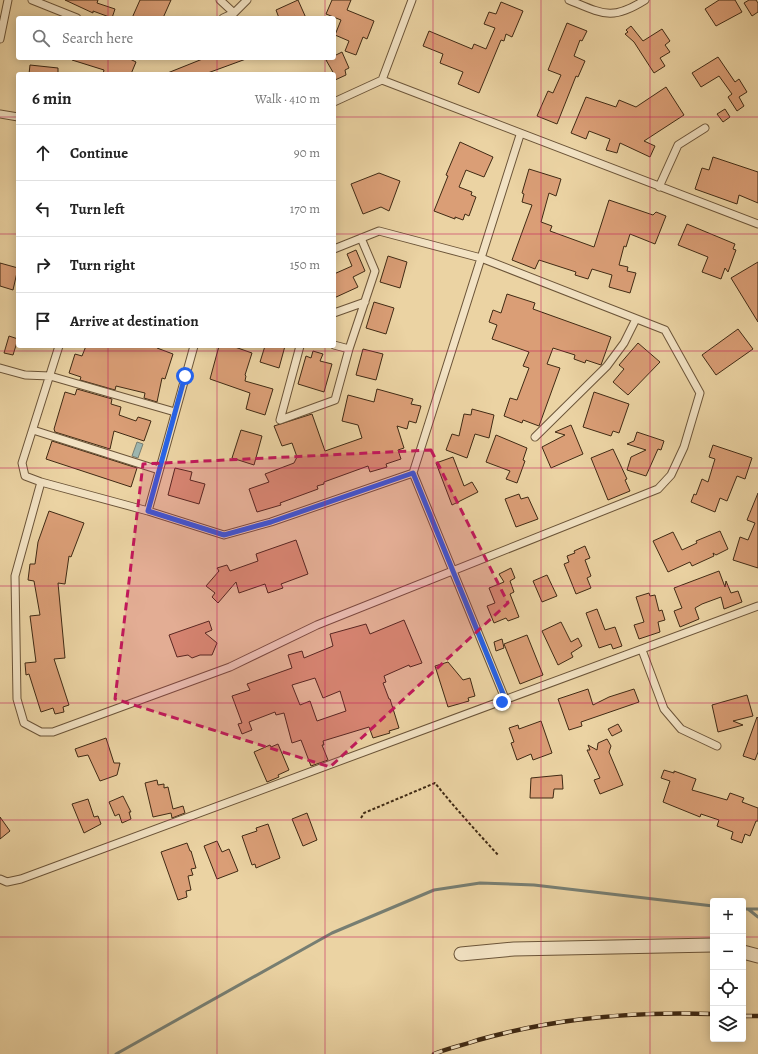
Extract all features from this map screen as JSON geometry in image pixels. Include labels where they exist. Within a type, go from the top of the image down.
[{"type":"street","points":[[461,954],[514,949],[710,945]]},
{"type":"street","points":[[746,953],[758,956]]},
{"type":"lane","points":[[0,39],[8,0]]},
{"type":"lane","points":[[32,0],[72,16]]},
{"type":"lane","points":[[220,0],[234,13]]},
{"type":"lane","points":[[227,16],[234,13],[247,0]]},
{"type":"lane","points":[[336,101],[382,80],[412,0]]},
{"type":"lane","points":[[569,0],[604,13],[612,14],[629,10],[645,0]]},
{"type":"lane","points":[[382,80],[520,135],[758,224]]},
{"type":"lane","points":[[0,114],[16,117]]},
{"type":"lane","points":[[659,187],[678,145],[705,128]]},
{"type":"lane","points":[[506,701],[413,473],[520,135]]},
{"type":"lane","points":[[40,482],[15,576],[17,699],[24,723],[41,732],[53,732],[230,667],[317,625],[658,489],[671,475],[684,447],[700,393],[665,330],[481,258],[379,231],[336,248]]},
{"type":"lane","points":[[299,348],[280,420],[335,400],[349,349],[375,271],[361,238]]},
{"type":"lane","points":[[336,312],[365,302]]},
{"type":"lane","points":[[535,437],[607,366],[624,343],[636,319]]},
{"type":"lane","points":[[336,346],[349,349]]},
{"type":"lane","points":[[58,348],[22,462],[22,470],[25,476],[40,482],[148,511],[224,535],[271,522],[413,473]]},
{"type":"lane","points":[[148,511],[193,348]]},
{"type":"lane","points":[[0,368],[25,375],[50,376],[175,412]]},
{"type":"lane","points":[[33,430],[159,470]]},
{"type":"lane","points":[[0,878],[7,882],[21,880],[506,701],[758,606]]},
{"type":"lane","points":[[642,650],[664,709],[682,729],[717,746]]},
{"type":"path","points":[[361,818],[364,813],[435,783],[456,809],[465,817],[499,856]]},
{"type":"highlighted area","points":[[431,450],[508,603],[330,767],[115,699],[143,464]]},
{"type":"water","points":[[137,442],[143,444],[138,458],[132,456]]},
{"type":"building","points":[[65,0],[98,0],[97,3],[115,9],[113,16],[107,16],[93,11],[93,13]]},
{"type":"building","points":[[140,0],[171,0],[164,16],[133,16]]},
{"type":"building","points":[[298,0],[305,16],[278,16],[276,10]]},
{"type":"building","points":[[332,0],[351,0],[347,10],[374,21],[367,39],[363,37],[356,55],[345,51],[349,41],[336,35],[341,20],[336,18],[336,16],[326,14]]},
{"type":"building","points":[[719,0],[735,0],[742,12],[716,26],[705,9]]},
{"type":"building","points":[[749,0],[756,0],[758,3],[758,12],[752,16],[744,3]]},
{"type":"building","points":[[501,2],[523,11],[512,37],[506,34],[504,41],[501,40],[479,93],[458,84],[463,72],[440,63],[443,54],[423,46],[429,31],[472,49],[474,44],[486,49],[495,28],[484,24],[489,12],[496,14]]},
{"type":"building","points":[[567,23],[587,31],[582,41],[580,40],[574,56],[585,61],[578,77],[576,76],[557,124],[537,116],[548,91],[553,93],[561,75],[548,70]]},
{"type":"building","points":[[631,26],[643,41],[662,29],[670,41],[665,45],[670,52],[660,58],[665,66],[654,73],[634,42],[625,34],[628,32],[626,30]]},
{"type":"building","points":[[342,52],[349,68],[345,70],[346,75],[336,80],[336,72],[333,72],[326,60],[336,60],[336,55]]},
{"type":"building","points":[[718,57],[735,82],[739,79],[747,92],[739,97],[744,106],[737,111],[728,97],[732,94],[719,76],[701,87],[692,73]]},
{"type":"building","points":[[72,60],[132,60],[136,62],[132,72],[104,72],[104,70]]},
{"type":"building","points":[[200,60],[243,60],[210,72],[170,72]]},
{"type":"building","points":[[30,65],[58,68],[58,72],[29,72]]},
{"type":"building","points":[[666,87],[684,115],[644,141],[655,146],[650,157],[620,143],[617,153],[606,150],[610,139],[589,131],[586,139],[571,133],[586,97],[616,107],[619,100],[636,107]]},
{"type":"building","points":[[725,109],[730,117],[723,122],[717,114]]},
{"type":"building","points":[[460,142],[493,157],[484,177],[466,170],[459,187],[472,192],[471,195],[476,197],[469,216],[465,214],[463,220],[455,217],[455,219],[434,211],[448,176],[446,175]]},
{"type":"building","points":[[713,157],[758,172],[758,203],[739,195],[737,204],[695,189],[702,168],[709,170]]},
{"type":"building","points":[[529,169],[561,179],[556,196],[549,193],[541,222],[552,226],[550,231],[594,247],[609,200],[653,215],[656,212],[666,216],[655,244],[630,234],[626,247],[624,246],[619,265],[628,267],[627,271],[636,273],[630,293],[609,287],[612,275],[592,269],[588,279],[575,275],[576,272],[539,260],[535,269],[512,260],[532,205],[522,202],[524,194],[522,193]]},
{"type":"building","points":[[379,173],[400,181],[389,211],[381,207],[363,214],[351,184]]},
{"type":"building","points":[[687,224],[735,244],[733,249],[736,250],[728,272],[725,268],[721,279],[702,272],[708,257],[678,245]]},
{"type":"building","points":[[356,250],[365,271],[353,277],[358,287],[336,297],[336,273],[352,266],[347,254]]},
{"type":"building","points":[[388,256],[407,262],[400,288],[380,282]]},
{"type":"building","points":[[758,262],[758,322],[731,278]]},
{"type":"building","points":[[0,263],[16,267],[16,277],[13,290],[0,286]]},
{"type":"building","points":[[507,294],[535,303],[533,309],[611,337],[601,365],[586,360],[585,363],[574,359],[575,355],[553,348],[547,364],[560,368],[539,426],[523,420],[522,423],[504,416],[510,398],[517,400],[529,368],[523,366],[529,352],[492,339],[497,325],[489,322],[493,310],[501,313]]},
{"type":"building","points":[[374,302],[394,308],[386,334],[366,328]]},
{"type":"building","points":[[738,329],[753,349],[716,375],[702,355]]},
{"type":"building","points":[[9,336],[16,338],[16,345],[13,355],[4,353]]},
{"type":"building","points":[[638,343],[660,362],[628,395],[613,382],[624,369],[619,365]]},
{"type":"building","points":[[85,348],[157,348],[173,354],[165,379],[162,378],[157,402],[144,398],[145,393],[116,386],[115,390],[80,380],[81,377],[69,373],[75,354],[82,356]]},
{"type":"building","points":[[218,348],[238,348],[252,353],[245,375],[245,381],[273,389],[265,415],[246,409],[250,393],[210,379]]},
{"type":"building","points":[[264,348],[284,348],[279,368],[260,362]]},
{"type":"building","points":[[363,349],[383,354],[376,380],[356,375]]},
{"type":"building","points":[[313,351],[323,354],[320,361],[332,364],[324,392],[298,384],[306,356],[311,358]]},
{"type":"building","points":[[77,389],[112,399],[111,404],[121,407],[119,415],[136,421],[138,417],[151,421],[144,441],[114,431],[110,449],[55,432],[54,429],[65,392],[75,395]]},
{"type":"building","points":[[377,389],[413,399],[411,404],[421,406],[416,423],[409,421],[407,429],[397,426],[404,448],[398,450],[401,459],[386,464],[387,467],[370,472],[368,466],[324,482],[324,484],[317,486],[318,489],[280,503],[281,505],[257,512],[249,489],[269,482],[265,474],[294,463],[297,457],[292,443],[282,446],[274,426],[312,414],[325,451],[362,438],[358,425],[342,421],[348,395],[374,402]]},
{"type":"building","points":[[594,392],[629,404],[619,433],[613,431],[611,436],[583,427]]},
{"type":"building","points":[[472,409],[494,415],[489,438],[475,434],[467,458],[446,450],[452,434],[459,436],[464,414],[471,415]]},
{"type":"building","points":[[571,425],[583,454],[551,468],[542,447],[565,435],[555,432]]},
{"type":"building","points":[[241,430],[262,436],[254,465],[232,458]]},
{"type":"building","points":[[637,432],[664,441],[661,450],[658,449],[646,476],[627,470],[631,457],[646,450],[627,444],[634,441]]},
{"type":"building","points":[[496,435],[527,448],[523,460],[525,461],[517,483],[506,479],[510,471],[486,462]]},
{"type":"building","points":[[52,441],[137,468],[131,487],[46,459]]},
{"type":"building","points":[[713,445],[752,458],[745,479],[737,476],[727,501],[720,498],[715,512],[691,502],[694,494],[696,495],[702,479],[708,482],[715,459],[709,457]]},
{"type":"building","points":[[613,449],[627,479],[625,480],[630,491],[608,500],[591,458]]},
{"type":"building","points":[[453,457],[464,486],[472,482],[478,492],[452,505],[436,463]]},
{"type":"building","points":[[175,468],[192,472],[190,480],[205,484],[199,504],[168,495]]},
{"type":"building","points":[[758,493],[758,568],[733,560],[740,537],[748,540],[755,523],[747,520]]},
{"type":"building","points":[[519,494],[521,499],[528,497],[538,519],[516,527],[505,499]]},
{"type":"building","points":[[49,511],[84,523],[71,557],[69,556],[65,584],[58,583],[65,658],[54,659],[69,705],[63,707],[64,712],[55,714],[53,708],[41,712],[29,674],[26,675],[25,663],[36,662],[30,616],[40,615],[34,581],[28,580],[30,564],[35,564],[38,542]]},
{"type":"building","points":[[720,531],[728,549],[716,555],[713,553],[714,556],[692,566],[690,562],[668,572],[653,541],[673,532],[682,550],[697,543],[696,541]]},
{"type":"building","points":[[296,540],[308,574],[281,584],[283,588],[268,593],[265,584],[239,593],[236,582],[218,603],[212,597],[215,593],[206,586],[219,571],[217,568],[227,565],[230,571],[258,561],[256,554]]},
{"type":"building","points":[[585,546],[590,558],[585,560],[591,576],[587,578],[591,588],[576,594],[564,564],[569,562],[567,556],[575,553],[574,551]]},
{"type":"building","points":[[511,568],[515,578],[510,581],[514,592],[510,594],[519,617],[508,621],[506,618],[494,623],[487,606],[495,603],[489,588],[504,582],[499,574]]},
{"type":"building","points":[[719,571],[725,587],[726,581],[731,593],[738,591],[742,602],[724,609],[721,597],[702,604],[695,608],[699,619],[680,627],[674,611],[682,608],[674,588]]},
{"type":"building","points":[[547,575],[557,596],[542,602],[533,581]]},
{"type":"building","points":[[649,593],[650,596],[655,595],[659,611],[662,610],[665,620],[658,622],[660,632],[639,639],[634,625],[644,622],[636,597]]},
{"type":"building","points":[[597,609],[605,630],[615,627],[622,646],[613,649],[611,644],[599,648],[586,613]]},
{"type":"building","points":[[404,620],[422,663],[410,667],[409,665],[384,676],[386,682],[383,683],[390,699],[399,728],[389,731],[390,733],[373,738],[369,727],[323,741],[324,745],[322,745],[328,760],[311,766],[301,740],[292,743],[284,713],[276,715],[275,712],[249,722],[252,730],[242,734],[238,724],[242,723],[232,696],[250,690],[247,684],[292,668],[288,655],[302,651],[304,658],[333,646],[330,634],[366,624],[370,634]],"holes":[[[315,678],[323,698],[340,691],[346,711],[317,721],[310,701],[300,705],[292,685]]]},
{"type":"building","points":[[209,621],[212,630],[205,633],[217,643],[212,655],[200,655],[192,658],[188,655],[177,657],[169,635]]},
{"type":"building","points":[[561,622],[571,642],[578,638],[582,646],[571,653],[573,657],[558,665],[542,631]]},
{"type":"building","points":[[527,635],[543,675],[520,684],[504,644]]},
{"type":"building","points":[[502,639],[504,648],[496,651],[494,642]]},
{"type":"building","points":[[448,662],[463,680],[470,678],[475,696],[468,698],[469,701],[448,707],[435,666]]},
{"type":"building","points":[[588,689],[593,705],[609,697],[634,689],[639,702],[581,722],[582,726],[569,730],[558,699]]},
{"type":"building","points":[[747,695],[753,716],[733,721],[743,725],[718,732],[712,705]]},
{"type":"building","points":[[757,717],[758,752],[755,760],[743,756]]},
{"type":"building","points":[[541,721],[552,753],[533,760],[531,754],[517,760],[511,743],[514,742],[509,728],[518,725],[519,729]]},
{"type":"building","points":[[618,724],[622,731],[612,736],[608,729]]},
{"type":"building","points":[[106,738],[114,763],[120,763],[117,775],[100,781],[88,755],[78,757],[75,749]]},
{"type":"building","points":[[607,739],[611,746],[609,752],[623,785],[600,794],[594,780],[600,778],[587,750],[590,750],[588,745],[597,750],[598,743]]},
{"type":"building","points":[[278,744],[289,770],[278,775],[279,777],[267,782],[254,752],[270,745],[271,747]]},
{"type":"building","points":[[664,770],[674,773],[674,771],[696,779],[692,790],[727,800],[730,793],[744,798],[742,802],[758,808],[758,821],[756,821],[750,836],[745,834],[742,843],[731,839],[733,832],[717,826],[719,820],[701,814],[700,817],[663,802],[670,781],[661,778]]},
{"type":"building","points":[[562,775],[563,789],[554,789],[553,798],[530,798],[531,778]]},
{"type":"building","points":[[157,780],[158,785],[164,784],[164,788],[168,787],[173,809],[183,806],[185,813],[172,818],[171,813],[153,817],[145,783]]},
{"type":"building","points":[[123,796],[131,812],[129,812],[131,819],[122,823],[119,814],[115,816],[109,802]]},
{"type":"building","points":[[88,799],[94,817],[98,816],[101,824],[84,833],[72,804]]},
{"type":"building","points":[[307,813],[317,840],[303,846],[292,819]]},
{"type":"building","points":[[0,817],[10,831],[0,839]]},
{"type":"building","points":[[268,824],[280,858],[256,868],[255,864],[252,865],[242,836],[257,831],[256,828]]},
{"type":"building","points":[[217,841],[222,852],[229,849],[238,871],[217,879],[204,846]]},
{"type":"building","points":[[187,843],[196,868],[191,869],[193,875],[188,876],[191,890],[186,891],[187,897],[178,900],[161,852]]},
{"type":"waterway","points":[[116,1054],[332,933],[434,890],[480,883],[534,885],[710,906]]},
{"type":"waterway","points":[[746,909],[758,909]]},
{"type":"waterway","points":[[748,909],[758,917]]},
{"type":"railway","points":[[434,1054],[507,1032],[565,1021],[624,1015],[683,1013],[710,1014]]},
{"type":"railway","points":[[746,1016],[758,1016]]},
{"type":"route","points":[[185,376],[148,511],[224,535],[271,522],[413,473],[506,701],[502,702]]}]
